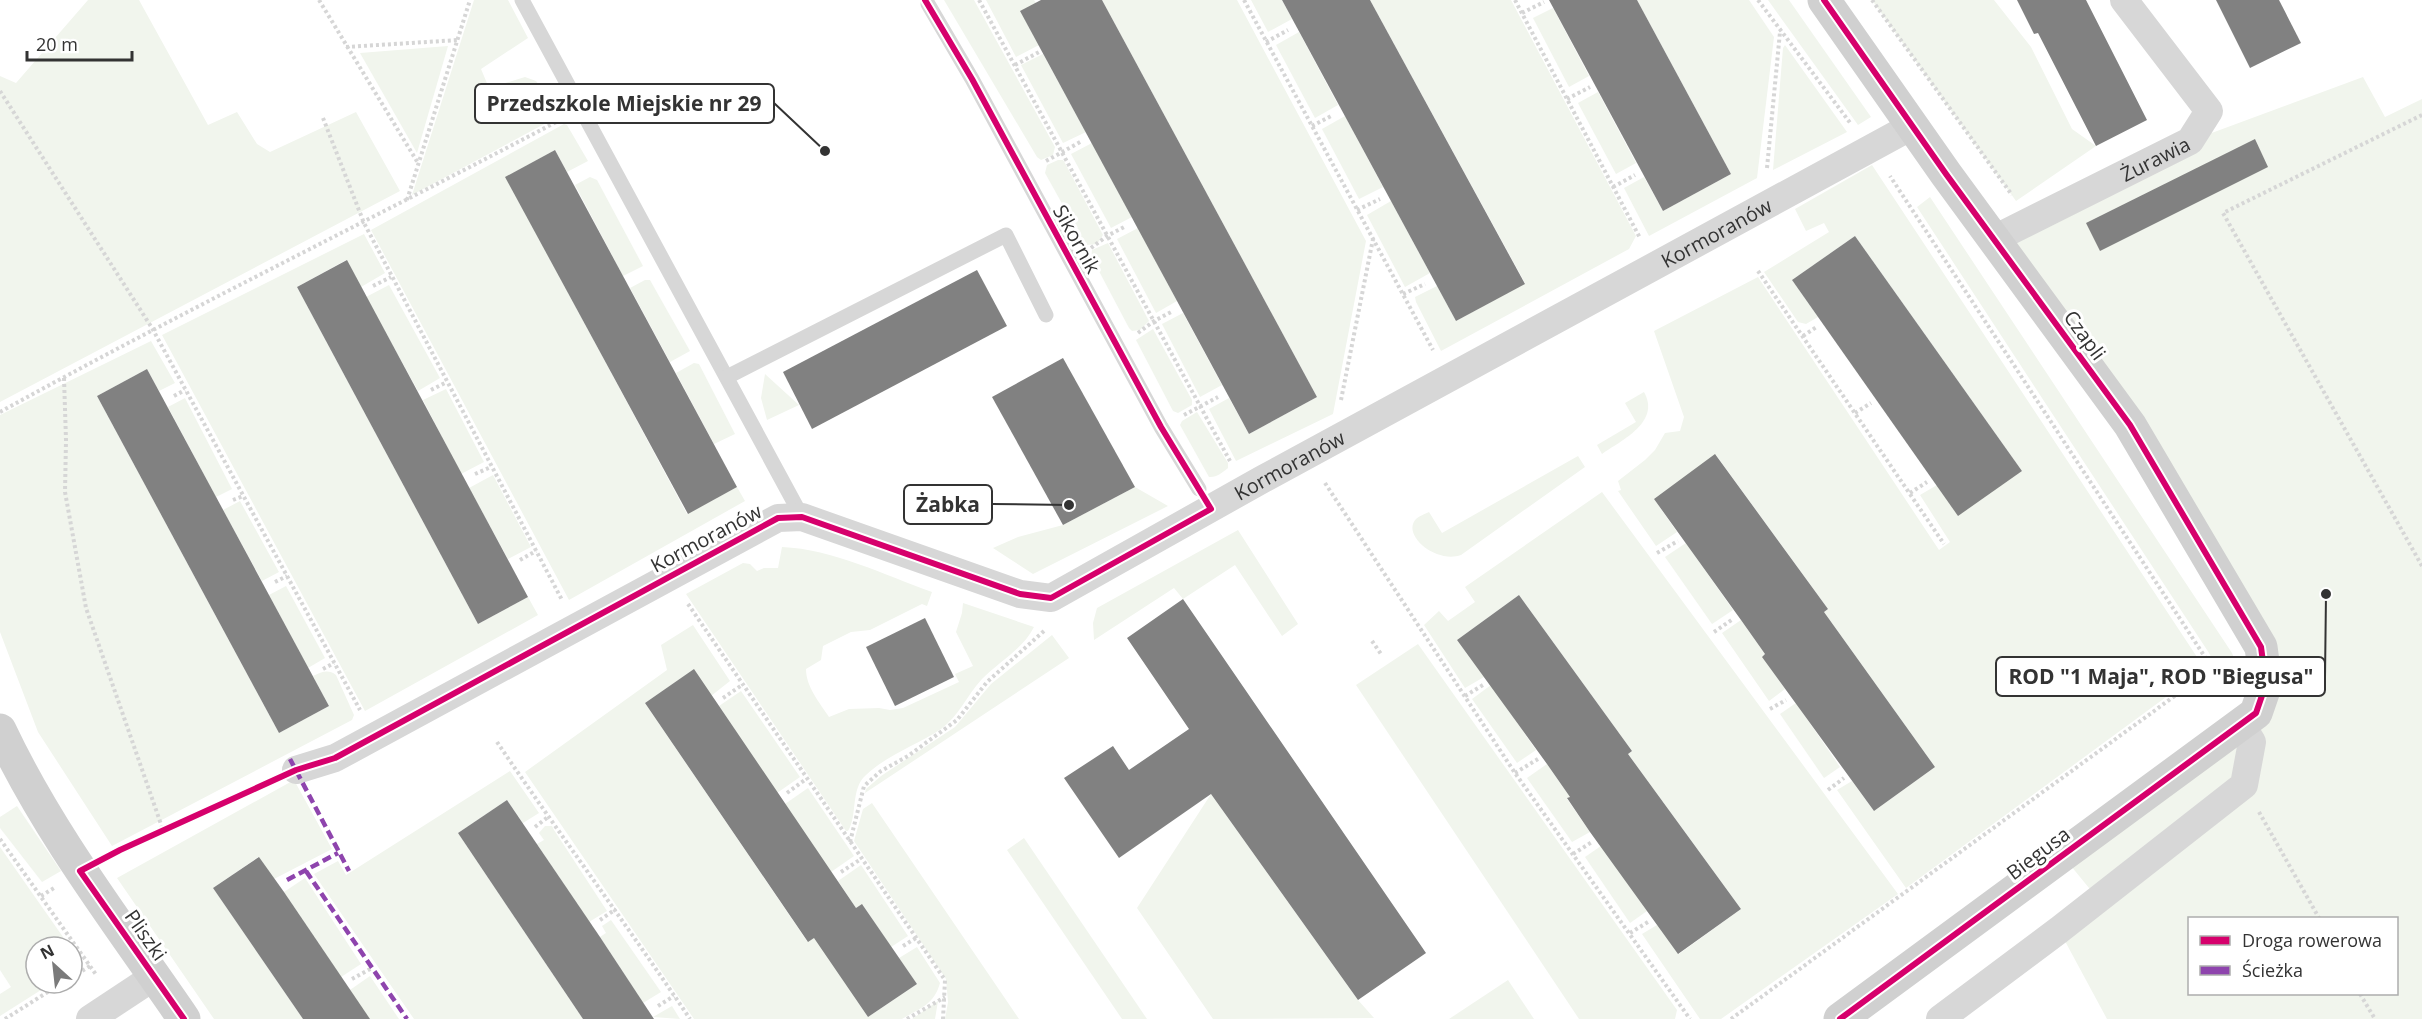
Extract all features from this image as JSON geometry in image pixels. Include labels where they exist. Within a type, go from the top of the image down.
[{"type":"street","name":"Czapli","points":[[1824,0],[1912,126],[2130,425],[2261,647],[2266,684],[2248,719]]},
{"type":"street","name":"Żurawia","points":[[1994,239],[2190,141],[2209,111],[2124,0]]},
{"type":"street","name":"Kormoranów","points":[[296,770],[334,758],[778,518],[802,517],[1020,594],[1051,598],[1263,479],[1912,126]]},
{"type":"street","points":[[1940,1019],[2059,930],[2244,785],[2252,742],[2248,719]]},
{"type":"street","name":"Biegusa","points":[[1840,1019],[2248,719]]},
{"type":"street","name":"Pliszki","points":[[0,730],[21,775],[80,872],[184,1019]]},
{"type":"street","points":[[90,1019],[155,976]]},
{"type":"lane","points":[[522,0],[802,517]]},
{"type":"lane","name":"Sikornik","points":[[928,4],[972,79],[1161,427],[1200,489]]},
{"type":"lane","points":[[727,377],[1006,235],[1046,315]]},
{"type":"path","points":[[319,0],[418,164]]},
{"type":"path","points":[[407,201],[470,0]]},
{"type":"path","points":[[979,0],[1235,471]]},
{"type":"path","points":[[1244,0],[1434,351]]},
{"type":"path","points":[[1515,0],[1645,247]]},
{"type":"path","points":[[1758,0],[1896,185],[2205,657],[2206,666],[2223,697]]},
{"type":"path","points":[[1872,0],[2016,201]]},
{"type":"path","points":[[1522,13],[1544,2]]},
{"type":"path","points":[[1266,42],[1288,30]]},
{"type":"path","points":[[1767,170],[1780,31]]},
{"type":"path","points":[[346,47],[458,40]]},
{"type":"path","points":[[1015,65],[1039,52]]},
{"type":"path","points":[[1567,99],[1590,87]]},
{"type":"path","points":[[0,91],[152,328],[364,719]]},
{"type":"path","points":[[1312,126],[1333,115]]},
{"type":"path","points":[[2422,115],[2223,213],[2422,566]]},
{"type":"path","points":[[323,118],[364,223],[567,609]]},
{"type":"path","points":[[0,412],[152,328],[364,223],[561,120]]},
{"type":"path","points":[[1062,152],[1082,141]]},
{"type":"path","points":[[1612,187],[1635,175]]},
{"type":"path","points":[[1357,210],[1380,199]]},
{"type":"path","points":[[1107,236],[1126,226]]},
{"type":"path","points":[[1340,407],[1373,239]]},
{"type":"path","points":[[1758,271],[1944,544]]},
{"type":"path","points":[[373,286],[391,277]]},
{"type":"path","points":[[1403,294],[1425,284]]},
{"type":"path","points":[[1154,321],[1173,311]]},
{"type":"path","points":[[1803,336],[1818,326]]},
{"type":"path","points":[[64,377],[65,492],[86,608],[163,830]]},
{"type":"path","points":[[431,390],[447,382]]},
{"type":"path","points":[[174,396],[185,390]]},
{"type":"path","points":[[1200,406],[1218,397]]},
{"type":"path","points":[[1855,413],[1871,403]]},
{"type":"path","points":[[475,474],[492,466]]},
{"type":"path","points":[[1321,477],[1515,773],[1690,1019]]},
{"type":"path","points":[[1910,493],[1927,482]]},
{"type":"path","points":[[233,500],[243,496]]},
{"type":"path","points":[[1657,554],[1678,541]]},
{"type":"path","points":[[520,560],[536,551]]},
{"type":"path","points":[[275,582],[286,576]]},
{"type":"path","points":[[685,600],[945,980],[943,1019]]},
{"type":"path","points":[[1714,632],[1733,619]]},
{"type":"path","points":[[850,842],[864,786],[881,771],[908,756],[957,720],[987,682],[1046,629]]},
{"type":"path","points":[[1372,641],[1381,654]]},
{"type":"path","points":[[323,669],[334,663]]},
{"type":"path","points":[[1731,1019],[2189,686],[2198,679],[2206,666]]},
{"type":"path","points":[[723,698],[742,685]]},
{"type":"path","points":[[1465,696],[1483,685]]},
{"type":"path","points":[[1770,710],[1786,700]]},
{"type":"path","points":[[497,741],[548,817],[616,909],[690,1019]]},
{"type":"path","points":[[1515,773],[1538,759]]},
{"type":"path","points":[[1828,789],[1844,778]]},
{"type":"path","points":[[787,793],[807,779]]},
{"type":"path","points":[[2244,785],[2318,917]]},
{"type":"path","points":[[535,827],[548,817]]},
{"type":"path","points":[[0,839],[99,979]]},
{"type":"path","points":[[1573,854],[1592,842]]},
{"type":"path","points":[[841,872],[861,859]]},
{"type":"path","points":[[40,896],[57,886]]},
{"type":"path","points":[[600,920],[616,909]]},
{"type":"path","points":[[1630,933],[1648,922]]},
{"type":"path","points":[[903,946],[916,938]]},
{"type":"path","points":[[84,970],[90,966]]},
{"type":"path","points":[[352,979],[372,968]]},
{"type":"path","points":[[5,1019],[44,995]]},
{"type":"path","points":[[2361,995],[2375,1019]]},
{"type":"path","points":[[658,1006],[674,996]]},
{"type":"path","points":[[907,1019],[945,997]]},
{"type":"shaded area","points":[[88,0],[139,0],[208,125],[237,112],[257,144],[270,152],[356,112],[400,191],[0,402],[0,76],[16,83]]},
{"type":"shaded area","points":[[474,0],[508,0],[528,38],[481,69],[489,88],[525,77],[536,81],[561,115],[412,195]]},
{"type":"shaded area","points":[[944,0],[974,0],[1055,147],[1053,155],[1041,160],[1037,157]]},
{"type":"shaded area","points":[[986,0],[1034,0],[1036,3],[1021,12],[1039,45],[1016,57]]},
{"type":"shaded area","points":[[1102,0],[1237,0],[1366,241],[1333,414],[1236,461],[1209,409],[1229,398],[1249,434],[1317,397]]},
{"type":"shaded area","points":[[1251,0],[1282,0],[1292,19],[1268,32]]},
{"type":"shaded area","points":[[1370,0],[1511,0],[1636,236],[1629,249],[1441,351],[1415,297],[1437,286],[1456,321],[1525,283]]},
{"type":"shaded area","points":[[1637,0],[1749,0],[1774,37],[1757,178],[1649,236],[1624,188],[1644,177],[1663,211],[1731,174]]},
{"type":"shaded area","points":[[1768,0],[1789,0],[1871,117],[1858,125]]},
{"type":"shaded area","points":[[1872,0],[1994,0],[2031,47],[2072,129],[2096,146],[2016,201]]},
{"type":"shaded area","points":[[1553,8],[1589,76],[1569,87],[1533,18]]},
{"type":"shaded area","points":[[1299,32],[1338,105],[1315,118],[1276,45]]},
{"type":"shaded area","points":[[1785,45],[1847,132],[1773,170],[1783,48]]},
{"type":"shaded area","points":[[448,46],[417,153],[360,53]]},
{"type":"shaded area","points":[[1043,54],[1086,132],[1063,143],[1021,65]]},
{"type":"shaded area","points":[[2363,77],[2385,117],[2422,99],[2422,1019],[2107,1019],[2059,930],[2098,899],[2062,855],[2241,724],[2261,647],[1994,239],[2190,141]]},
{"type":"shaded area","points":[[1598,92],[1636,163],[1616,174],[1578,103]]},
{"type":"shaded area","points":[[1345,116],[1383,187],[1359,199],[1322,129]]},
{"type":"shaded area","points":[[564,124],[567,125],[588,161],[567,172],[555,150],[506,177],[687,514],[737,487],[745,501],[569,600],[371,230]]},
{"type":"shaded area","points":[[1092,143],[1132,217],[1111,228],[1071,154]]},
{"type":"shaded area","points":[[1063,160],[1065,163],[1103,235],[1097,244],[1084,243],[1045,173],[1047,165]]},
{"type":"shaded area","points":[[1872,165],[2197,657],[2198,667],[2192,678],[1906,888],[1837,790],[1852,781],[1874,811],[1935,767],[1824,612],[1828,609],[1716,455],[1654,499],[1677,532],[1656,546],[1618,491],[1621,490],[1618,481],[1655,450],[1665,433],[1680,431],[1684,417],[1654,331],[1758,277],[1939,550],[1950,542],[1920,495],[1937,485],[2022,471],[1855,236],[1792,280],[1818,317],[1806,324],[1798,322],[1764,272],[1829,232],[1824,223],[1806,231],[1795,209]]},
{"type":"shaded area","points":[[590,177],[597,180],[643,266],[623,276],[575,185]]},
{"type":"shaded area","points":[[1930,197],[2232,653],[2236,663],[2230,693],[2209,653],[1917,207]]},
{"type":"shaded area","points":[[1391,201],[1430,273],[1405,287],[1367,215]]},
{"type":"shaded area","points":[[1138,228],[1177,301],[1156,313],[1117,239]]},
{"type":"shaded area","points":[[364,234],[385,273],[361,287],[346,260],[297,287],[478,624],[528,597],[538,615],[365,711],[162,335]]},
{"type":"shaded area","points":[[1108,243],[1149,321],[1140,330],[1132,331],[1129,328],[1091,256],[1092,250]]},
{"type":"shaded area","points":[[645,280],[650,280],[690,351],[670,362],[630,288]]},
{"type":"shaded area","points":[[389,285],[440,378],[418,391],[366,297]]},
{"type":"shaded area","points":[[1183,313],[1222,385],[1200,397],[1162,324]]},
{"type":"shaded area","points":[[1153,329],[1192,400],[1192,405],[1178,413],[1173,411],[1136,340]]},
{"type":"shaded area","points":[[151,341],[175,383],[159,391],[147,369],[97,396],[279,733],[329,706],[313,676],[322,672],[336,675],[354,715],[352,720],[112,846],[38,732],[0,632],[0,415]]},
{"type":"shaded area","points":[[694,363],[699,364],[735,434],[714,444],[676,373]]},
{"type":"shaded area","points":[[765,374],[799,405],[767,420],[761,398]]},
{"type":"shaded area","points":[[446,389],[484,462],[461,474],[423,400]]},
{"type":"shaded area","points":[[1644,392],[1648,403],[1643,421],[1629,436],[1602,454],[1597,445],[1636,422],[1625,403]]},
{"type":"shaded area","points":[[185,398],[232,489],[216,497],[168,407]]},
{"type":"shaded area","points":[[1197,412],[1228,463],[1228,468],[1214,477],[1209,477],[1180,425],[1182,421]]},
{"type":"shaded area","points":[[1578,456],[1585,467],[1461,555],[1451,557],[1432,552],[1417,540],[1413,533],[1413,526],[1420,516],[1429,512],[1442,533]]},
{"type":"shaded area","points":[[493,475],[531,547],[508,559],[469,488]]},
{"type":"shaded area","points":[[1135,487],[1168,506],[1033,574],[993,548],[1018,537],[1063,525]]},
{"type":"shaded area","points":[[1602,492],[1898,894],[1721,1019],[1700,1019],[1642,934],[1657,925],[1679,954],[1741,909],[1628,754],[1632,751],[1519,595],[1457,640],[1484,677],[1465,688],[1424,625],[1439,611],[1448,621],[1475,602],[1465,587]]},
{"type":"shaded area","points":[[240,501],[279,572],[262,581],[223,510]]},
{"type":"shaded area","points":[[1238,530],[1298,624],[1282,636],[1235,565],[1183,599],[1174,588],[1094,640],[1093,623],[1097,608]]},
{"type":"shaded area","points":[[1686,543],[1733,610],[1712,624],[1665,557]]},
{"type":"shaded area","points":[[782,547],[820,552],[932,592],[927,606],[922,604],[870,630],[851,632],[823,646],[821,660],[806,669],[811,688],[829,717],[849,709],[903,708],[959,682],[955,674],[973,666],[956,632],[963,603],[1034,627],[1017,649],[982,679],[947,724],[932,735],[883,762],[866,775],[858,787],[848,831],[686,594],[743,563],[750,564],[757,571],[764,568],[778,568]]},
{"type":"shaded area","points":[[286,586],[325,658],[308,668],[269,595]]},
{"type":"shaded area","points":[[1741,620],[1765,654],[1763,657],[1785,689],[1769,701],[1722,633]]},
{"type":"shaded area","points":[[693,625],[730,681],[711,696],[693,670],[645,703],[807,941],[814,937],[868,1017],[917,984],[899,958],[917,947],[940,983],[934,996],[920,1009],[902,1019],[694,1019],[525,772],[667,670],[661,645]]},
{"type":"shaded area","points":[[1052,635],[1069,658],[865,793],[866,789],[881,776],[955,727],[991,684]]},
{"type":"shaded area","points":[[1418,644],[1677,1010],[1675,1019],[1579,1019],[1356,685]]},
{"type":"shaded area","points":[[1491,685],[1536,750],[1517,763],[1472,699]]},
{"type":"shaded area","points":[[741,691],[800,777],[777,793],[719,706]]},
{"type":"shaded area","points":[[1796,703],[1840,767],[1824,778],[1780,714]]},
{"type":"shaded area","points":[[1547,764],[1570,797],[1567,799],[1590,832],[1572,842],[1527,778]]},
{"type":"shaded area","points":[[510,771],[539,813],[523,823],[507,800],[458,833],[583,1019],[414,1019],[314,874],[338,861],[346,875]]},
{"type":"shaded area","points":[[294,780],[332,849],[274,879],[258,857],[213,888],[303,1019],[214,1019],[117,878]]},
{"type":"shaded area","points":[[808,788],[854,856],[831,872],[785,804]]},
{"type":"shaded area","points":[[1211,794],[1358,1000],[1374,1018],[1213,1019],[1137,908]]},
{"type":"shaded area","points":[[872,803],[1019,1019],[945,1019],[948,1002],[946,979],[854,841],[863,809]]},
{"type":"shaded area","points":[[17,806],[61,871],[42,882],[0,828],[0,817]]},
{"type":"shaded area","points":[[545,826],[552,826],[607,911],[589,922],[537,844],[544,840],[539,833]]},
{"type":"shaded area","points":[[1024,838],[1147,1019],[1122,1019],[1007,850]]},
{"type":"shaded area","points":[[1601,846],[1647,911],[1630,923],[1585,857]]},
{"type":"shaded area","points":[[0,847],[62,935],[24,935],[24,995],[33,995],[0,1016],[0,994],[11,987],[0,970]]},
{"type":"shaded area","points":[[861,865],[908,936],[891,947],[863,905],[856,908],[838,881]]},
{"type":"shaded area","points":[[305,878],[361,964],[341,977],[284,892]]},
{"type":"shaded area","points":[[611,920],[661,992],[643,1003],[600,937],[606,933],[602,926]]},
{"type":"shaded area","points":[[370,976],[399,1019],[369,1019],[350,990]]},
{"type":"shaded area","points":[[1508,980],[1534,1019],[1449,1019]]},
{"type":"shaded area","points":[[938,1001],[935,1019],[912,1019]]},
{"type":"shaded area","points":[[672,1006],[680,1019],[653,1017]]},
{"type":"building","points":[[1041,0],[1102,0],[1317,397],[1249,434],[1020,11]]},
{"type":"building","points":[[1282,0],[1370,0],[1525,284],[1456,321]]},
{"type":"building","points":[[1549,0],[1637,0],[1731,174],[1663,211]]},
{"type":"building","points":[[2017,0],[2086,0],[2147,120],[2096,146],[2038,33],[2034,34]]},
{"type":"building","points":[[2216,0],[2279,0],[2301,43],[2250,68]]},
{"type":"building","points":[[2255,139],[2268,167],[2100,251],[2086,223]]},
{"type":"building","points":[[555,150],[737,487],[688,514],[505,177]]},
{"type":"building","points":[[1855,236],[2022,471],[1958,516],[1792,280]]},
{"type":"building","points":[[347,260],[528,597],[478,624],[297,287]]},
{"type":"building","points":[[977,270],[1007,326],[812,429],[783,372]]},
{"type":"building","points":[[1063,358],[1135,487],[1063,525],[992,397]]},
{"type":"building","points":[[147,369],[329,706],[279,733],[97,396]]},
{"type":"building","points":[[1715,454],[1828,609],[1824,612],[1935,767],[1874,811],[1762,657],[1765,654],[1654,499]]},
{"type":"building","points":[[1519,595],[1632,751],[1628,754],[1741,909],[1678,954],[1590,832],[1567,798],[1570,797],[1547,764],[1457,640]]},
{"type":"building","points":[[1183,599],[1426,953],[1358,1000],[1211,794],[1119,858],[1064,778],[1113,746],[1129,770],[1189,729],[1127,638]]},
{"type":"building","points":[[925,618],[954,677],[895,706],[866,647]]},
{"type":"building","points":[[694,669],[856,908],[862,904],[917,984],[868,1017],[814,938],[808,942],[645,703]]},
{"type":"building","points":[[507,800],[654,1019],[583,1019],[458,833]]},
{"type":"building","points":[[259,857],[370,1019],[303,1019],[213,888]]},
{"type":"marked path","points":[[290,759],[349,871]]},
{"type":"marked path","points":[[287,880],[338,853]]},
{"type":"marked path","points":[[306,871],[407,1019]]},
{"type":"cycle path","points":[[184,1019],[80,871],[120,850],[296,770],[335,758],[778,518],[802,517],[1020,594],[1051,598],[1211,509],[1161,427],[972,79],[925,0]]},
{"type":"cycle path","points":[[1824,0],[1946,174],[2130,425],[2261,647],[2266,684],[2256,713],[1840,1019]]},
{"type":"place","name":"Przedszkole Miejskie nr 29","points":[[825,151]]},
{"type":"place","name":"Żabka","points":[[1069,505]]},
{"type":"place","name":"ROD \"1 Maja\", ROD \"Biegusa\"","points":[[2326,594]]}]
